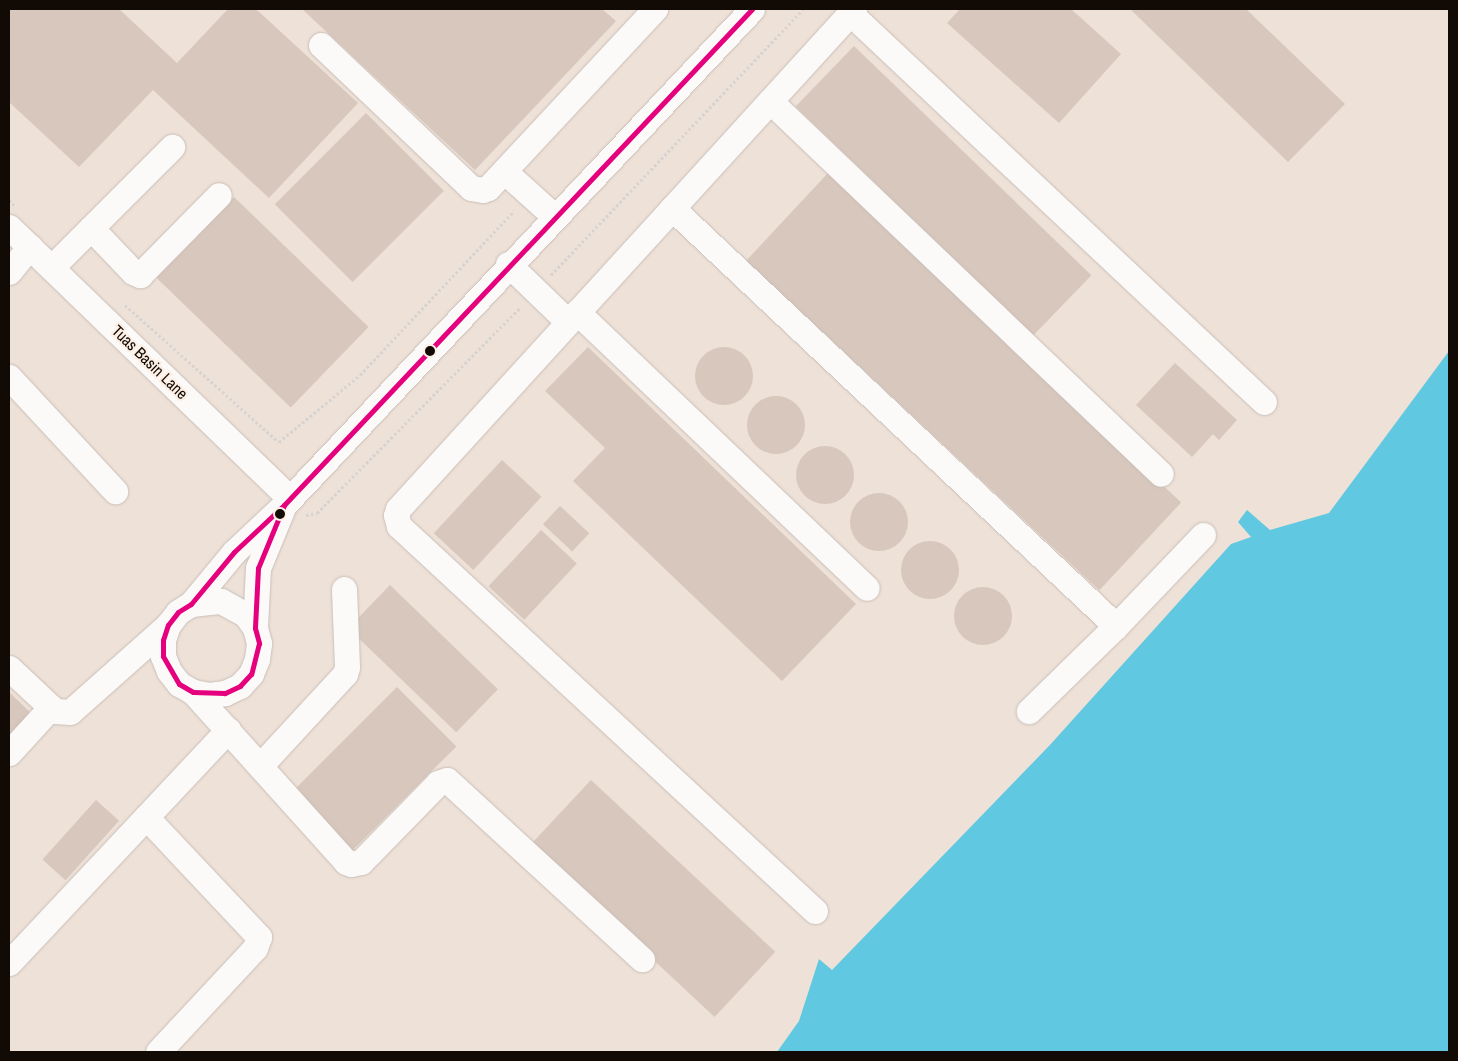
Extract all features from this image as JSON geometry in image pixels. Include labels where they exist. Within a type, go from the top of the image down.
[{"type":"street","points":[[322,45],[471,188],[488,188],[655,9]]},
{"type":"street","points":[[9,668],[51,707],[70,712],[168,625],[178,612],[191,604],[234,552],[287,501],[508,264],[752,9]]},
{"type":"street","points":[[815,911],[396,521],[398,509],[852,11],[1264,402]]},
{"type":"street","points":[[770,101],[1161,474]]},
{"type":"street","points":[[52,267],[172,147]]},
{"type":"street","points":[[504,171],[555,217]]},
{"type":"street","points":[[91,228],[133,272],[140,275],[219,195]]},
{"type":"street","points":[[672,208],[1116,626]]},
{"type":"street","name":"Tuas Basin Lane","points":[[12,217],[30,246],[287,501]]},
{"type":"street","points":[[9,272],[30,246]]},
{"type":"street","points":[[508,264],[572,317],[867,588]]},
{"type":"street","points":[[9,377],[115,491]]},
{"type":"street","points":[[254,628],[258,568],[287,501]]},
{"type":"street","points":[[1029,711],[1116,626],[1203,535]]},
{"type":"street","points":[[260,766],[345,674],[347,667],[344,589]]},
{"type":"street","points":[[191,604],[221,600],[241,610],[254,628],[259,643],[257,659],[245,680],[225,693],[209,695],[193,692]]},
{"type":"street","points":[[168,625],[163,640],[163,656],[180,684],[193,692],[351,864],[361,862],[438,783],[443,780],[453,782],[642,959]]},
{"type":"street","points":[[9,753],[51,707]]},
{"type":"street","points":[[9,963],[228,730]]},
{"type":"street","points":[[146,817],[259,936],[254,948],[158,1052]]},
{"type":"path","points":[[118,298],[279,442],[360,375],[530,194]]},
{"type":"path","points":[[9,200],[12,217]]},
{"type":"water","points":[[1449,351],[1449,1052],[777,1052],[799,1021],[819,959],[832,970],[1049,746],[1231,544],[1251,537],[1238,522],[1247,510],[1270,530],[1329,513]]},
{"type":"building","points":[[9,9],[119,9],[177,63],[228,9],[256,9],[358,103],[269,198],[153,90],[79,167],[9,102]]},
{"type":"building","points":[[302,9],[602,9],[616,21],[475,170]]},
{"type":"building","points":[[960,9],[1071,9],[1121,54],[1059,123],[947,23]]},
{"type":"building","points":[[1130,9],[1246,9],[1345,104],[1288,162]]},
{"type":"building","points":[[854,46],[1091,275],[1033,336],[796,106]]},
{"type":"building","points":[[366,113],[444,191],[353,282],[275,204]]},
{"type":"building","points":[[828,173],[1181,502],[1099,590],[746,261]]},
{"type":"building","points":[[234,197],[369,327],[291,407],[156,278]]},
{"type":"building","points":[[588,347],[856,604],[782,681],[573,481],[605,448],[545,391]]},
{"type":"building","points":[[718,347],[730,347],[745,355],[753,370],[753,382],[745,397],[730,405],[718,405],[703,397],[695,382],[695,370],[703,355]]},
{"type":"building","points":[[1175,363],[1237,420],[1219,440],[1213,434],[1192,457],[1136,405]]},
{"type":"building","points":[[770,396],[782,396],[797,404],[805,419],[805,431],[797,446],[782,454],[770,454],[755,446],[747,431],[747,419],[755,404]]},
{"type":"building","points":[[819,446],[831,446],[846,454],[854,469],[854,481],[846,496],[831,504],[819,504],[804,496],[796,481],[796,469],[804,454]]},
{"type":"building","points":[[502,460],[541,497],[473,570],[434,533]]},
{"type":"building","points":[[873,493],[885,493],[900,501],[908,516],[908,528],[900,543],[885,551],[873,551],[858,543],[850,528],[850,516],[858,501]]},
{"type":"building","points":[[560,506],[589,533],[572,552],[543,524]]},
{"type":"building","points":[[541,530],[577,563],[524,620],[488,586]]},
{"type":"building","points":[[924,541],[936,541],[951,549],[959,564],[959,576],[951,591],[936,599],[924,599],[909,591],[901,576],[901,564],[909,549]]},
{"type":"building","points":[[390,585],[498,689],[456,732],[348,628]]},
{"type":"building","points":[[977,587],[989,587],[1004,595],[1012,610],[1012,622],[1004,637],[989,645],[977,645],[962,637],[954,622],[954,610],[962,595]]},
{"type":"building","points":[[397,687],[456,746],[350,853],[290,794]]},
{"type":"building","points":[[9,692],[31,713],[9,736]]},
{"type":"building","points":[[591,780],[775,952],[715,1017],[530,845]]},
{"type":"building","points":[[96,800],[119,821],[66,880],[42,859]]},
{"type":"transit line","points":[[284,505],[752,9]]},
{"type":"transit line","points":[[284,505],[258,568],[255,628],[259,643],[251,674],[240,686],[225,693],[193,692],[179,684],[163,656],[163,640],[168,625],[178,612],[191,604],[234,552],[284,505]]}]
